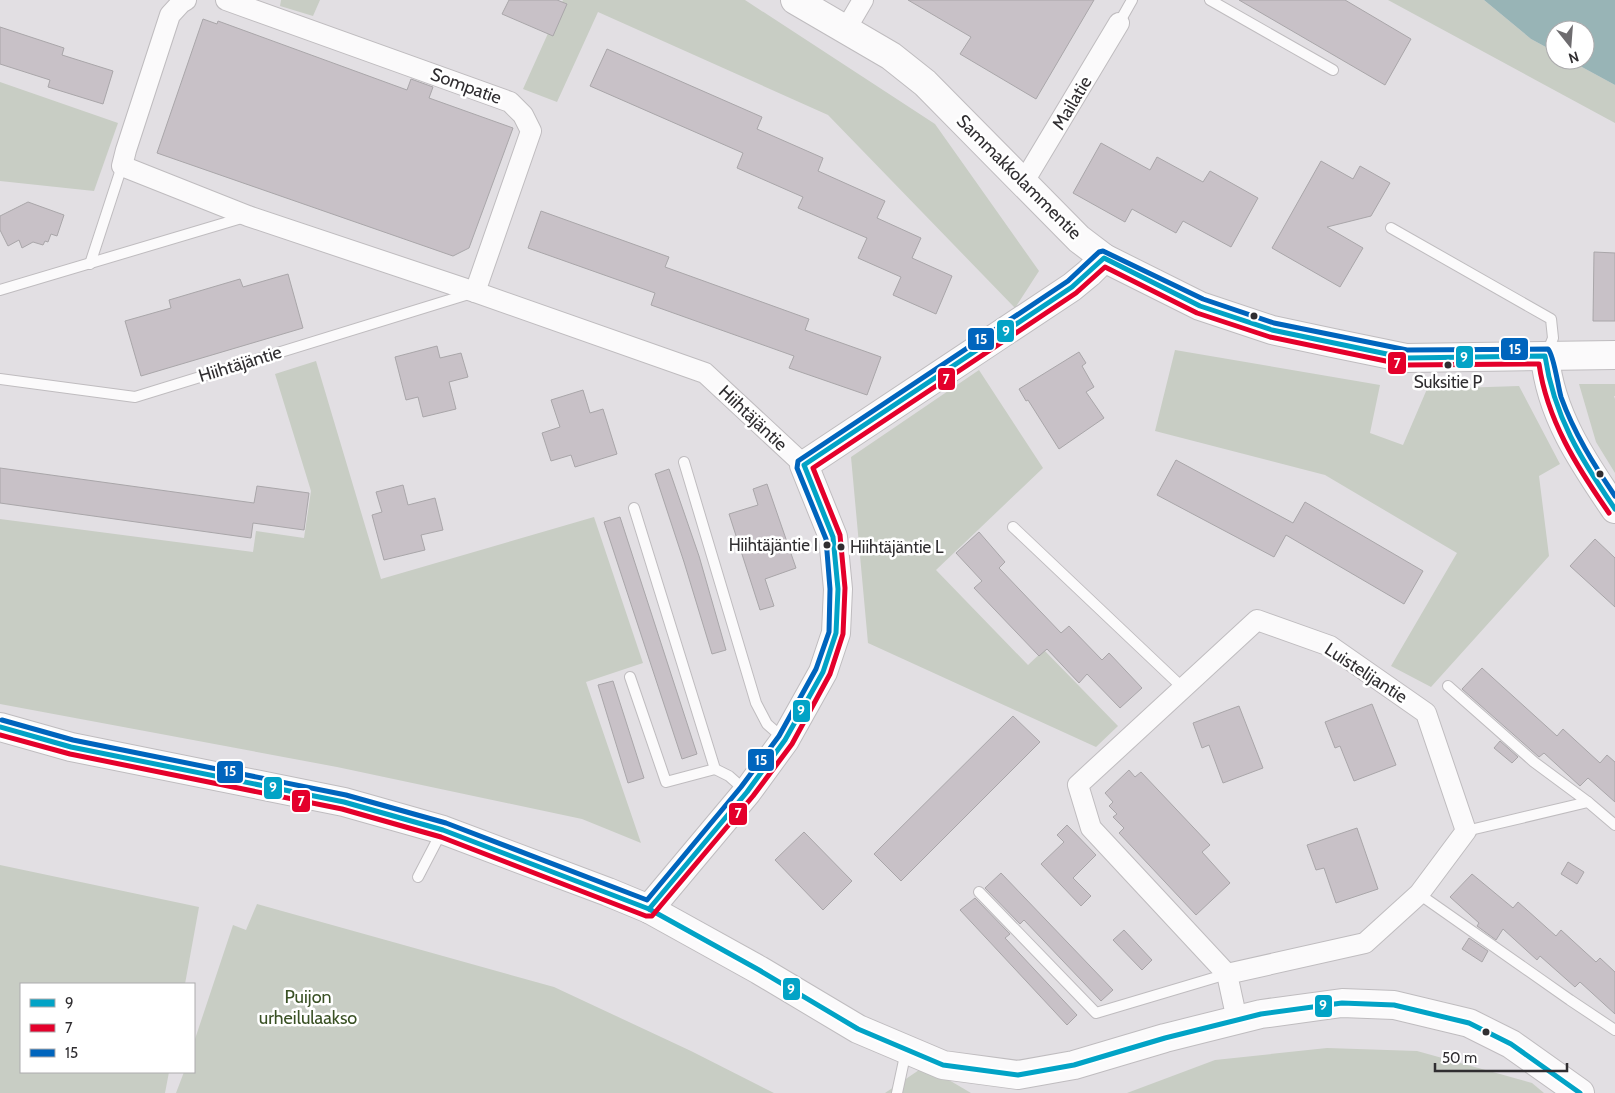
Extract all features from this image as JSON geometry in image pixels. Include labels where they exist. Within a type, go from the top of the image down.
[{"type":"street","points":[[122,166],[170,15],[186,0]]},
{"type":"street","name":"Sompatie","points":[[226,0],[510,102],[523,115],[532,131],[475,292]]},
{"type":"street","name":"Sammakkolammentie","points":[[795,0],[891,56],[925,83],[1079,239],[1104,258],[1200,306],[1272,330],[1406,358],[1615,355]]},
{"type":"street","points":[[846,29],[863,0]]},
{"type":"street","name":"Mailatie","points":[[1024,183],[1120,23]]},
{"type":"street","name":"Hiihtäjäntie","points":[[122,166],[248,216],[475,292],[705,373],[804,465],[833,537],[838,589],[836,633],[822,672],[785,740],[747,792],[649,909]]},
{"type":"street","points":[[804,465],[1072,287],[1104,258]]},
{"type":"street","points":[[1545,356],[1547,377],[1558,411],[1580,457],[1615,509]]},
{"type":"street","name":"Luistelijantie","points":[[1227,974],[1092,828],[1078,785],[1257,620],[1330,646],[1426,713],[1466,831]]},
{"type":"street","points":[[0,727],[71,747],[344,802],[443,830],[649,909],[759,970],[858,1029],[943,1065],[1018,1075],[1074,1065],[1165,1038],[1261,1014],[1342,1003],[1394,1004],[1469,1023],[1511,1044],[1580,1093]]},
{"type":"street","points":[[1237,1020],[1227,974],[1365,943],[1419,894],[1466,831]]},
{"type":"lane","points":[[1120,23],[1132,0]]},
{"type":"lane","points":[[1210,0],[1333,70]]},
{"type":"lane","points":[[90,264],[122,166]]},
{"type":"lane","points":[[0,290],[248,216]]},
{"type":"lane","points":[[1391,228],[1551,319],[1553,338],[1545,356]]},
{"type":"lane","name":"Hiihtäjäntie","points":[[0,379],[135,397],[475,292]]},
{"type":"lane","points":[[684,462],[756,703],[767,724],[785,740]]},
{"type":"lane","points":[[634,508],[715,769]]},
{"type":"lane","points":[[1013,527],[1183,688]]},
{"type":"lane","points":[[630,677],[666,782],[715,769],[728,776],[747,792]]},
{"type":"lane","points":[[1448,686],[1534,762],[1588,802],[1615,825]]},
{"type":"lane","points":[[1466,831],[1588,802]]},
{"type":"lane","points":[[418,877],[443,830]]},
{"type":"lane","points":[[979,892],[1096,1014],[1227,974]]},
{"type":"lane","points":[[1419,894],[1615,1030]]},
{"type":"lane","points":[[898,1093],[907,1050]]},
{"type":"green space","points":[[281,0],[320,0],[313,16],[280,6]]},
{"type":"green space","points":[[563,0],[745,0],[935,124],[1039,271],[1015,308],[828,115],[598,12],[557,102],[523,89]]},
{"type":"green space","points":[[1388,0],[1484,0],[1531,39],[1545,47],[1545,70],[1587,70],[1615,85],[1615,123]]},
{"type":"green space","points":[[0,82],[118,123],[94,191],[0,181]]},
{"type":"green space","points":[[1175,350],[1380,385],[1370,433],[1403,445],[1427,389],[1519,386],[1560,464],[1539,476],[1549,556],[1431,687],[1391,666],[1457,553],[1325,475],[1155,431]]},
{"type":"green space","points":[[316,361],[381,579],[594,517],[643,663],[586,682],[641,843],[582,819],[337,767],[0,704],[0,519],[253,552],[256,531],[304,538],[311,491],[275,374]]},
{"type":"green space","points":[[979,370],[1043,468],[936,570],[1028,665],[1044,650],[1118,726],[1096,747],[868,643],[851,457]]},
{"type":"green space","points":[[1579,384],[1615,384],[1615,473],[1596,442]]},
{"type":"green space","points":[[0,865],[199,907],[185,983],[20,983],[20,1073],[169,1073],[165,1093],[0,1093]]},
{"type":"green space","name":"Puijon urheilulaakso","points":[[257,904],[554,987],[691,1051],[774,1093],[176,1093],[184,1073],[195,1073],[195,1039],[233,925],[246,930]]},
{"type":"green space","points":[[1327,1048],[1417,1051],[1532,1083],[1544,1093],[1127,1093],[1215,1060]]},
{"type":"green space","points":[[925,1066],[971,1093],[885,1093]]},
{"type":"water","points":[[1484,0],[1615,0],[1615,85],[1587,70],[1595,70],[1595,20],[1545,20],[1545,47],[1531,39]]},
{"type":"building","points":[[509,0],[557,0],[567,4],[553,36],[502,14]]},
{"type":"building","points":[[908,0],[1094,0],[1036,99],[960,54],[971,37]]},
{"type":"building","points":[[1239,0],[1345,0],[1411,39],[1385,85]]},
{"type":"building","points":[[203,19],[217,24],[218,21],[407,90],[411,79],[433,87],[429,98],[513,128],[469,248],[453,256],[157,153]]},
{"type":"building","points":[[0,27],[64,48],[62,55],[113,71],[103,104],[48,87],[50,80],[0,64]]},
{"type":"building","points":[[607,49],[762,117],[757,129],[823,158],[818,171],[885,201],[877,218],[921,238],[912,258],[952,276],[936,314],[893,295],[901,277],[858,258],[867,238],[798,208],[803,197],[737,168],[743,153],[590,86]]},
{"type":"building","points":[[1101,143],[1150,170],[1157,157],[1203,182],[1210,171],[1258,198],[1231,247],[1183,221],[1176,233],[1132,209],[1125,222],[1073,193]]},
{"type":"building","points":[[1321,161],[1353,179],[1360,166],[1390,183],[1371,216],[1327,227],[1363,248],[1340,287],[1272,248]]},
{"type":"building","points":[[28,202],[64,215],[57,236],[51,234],[48,242],[45,241],[43,245],[33,242],[22,248],[19,240],[8,246],[0,230],[0,216]]},
{"type":"building","points":[[541,211],[669,257],[665,267],[809,319],[805,330],[881,357],[867,395],[789,368],[794,356],[651,305],[655,293],[528,248]]},
{"type":"building","points":[[1594,252],[1615,253],[1615,321],[1593,321]]},
{"type":"building","points":[[288,274],[303,328],[141,376],[125,321],[171,308],[169,300],[240,279],[243,287]]},
{"type":"building","points":[[437,346],[440,358],[461,353],[468,377],[449,382],[456,409],[423,417],[418,397],[406,400],[395,357]]},
{"type":"building","points":[[1079,352],[1086,363],[1082,366],[1094,387],[1086,392],[1104,418],[1059,449],[1019,389]]},
{"type":"building","points":[[583,390],[590,413],[603,409],[617,454],[575,467],[571,455],[551,461],[542,433],[560,427],[551,400]]},
{"type":"building","points":[[1176,460],[1293,523],[1305,502],[1423,571],[1404,604],[1286,535],[1274,557],[1157,495]]},
{"type":"building","points":[[0,468],[254,503],[257,486],[309,493],[304,530],[253,523],[251,538],[0,503]]},
{"type":"building","points":[[669,469],[699,556],[726,650],[712,654],[655,474]]},
{"type":"building","points":[[767,484],[796,568],[765,579],[774,606],[760,610],[729,514],[758,505],[753,489]]},
{"type":"building","points":[[403,485],[408,505],[435,498],[443,530],[421,535],[425,550],[384,560],[372,515],[382,512],[376,492]]},
{"type":"building","points":[[620,517],[697,754],[682,759],[604,522]]},
{"type":"building","points":[[979,532],[1005,562],[999,568],[1061,633],[1069,626],[1102,660],[1109,653],[1142,688],[1120,708],[1087,674],[1079,683],[1047,649],[1039,656],[974,588],[982,581],[956,553]]},
{"type":"building","points":[[1595,539],[1615,558],[1615,607],[1570,566]]},
{"type":"building","points":[[1482,668],[1557,736],[1563,729],[1600,763],[1607,755],[1615,762],[1615,802],[1588,778],[1580,786],[1544,753],[1539,757],[1462,689]]},
{"type":"building","points":[[613,681],[644,778],[628,783],[598,685]]},
{"type":"building","points":[[1372,704],[1396,765],[1354,781],[1340,746],[1335,748],[1325,722]]},
{"type":"building","points":[[1239,706],[1263,768],[1223,783],[1209,745],[1202,748],[1193,723]]},
{"type":"building","points":[[1013,716],[1040,742],[901,881],[874,854]]},
{"type":"building","points":[[1500,741],[1518,757],[1512,763],[1494,748]]},
{"type":"building","points":[[1129,770],[1135,777],[1141,772],[1210,845],[1202,852],[1230,883],[1196,915],[1119,833],[1124,828],[1113,817],[1117,814],[1109,806],[1113,802],[1105,793]]},
{"type":"building","points":[[1067,825],[1096,855],[1073,878],[1091,896],[1081,906],[1041,864],[1064,842],[1057,835]]},
{"type":"building","points":[[1357,828],[1378,889],[1336,903],[1324,868],[1316,870],[1307,845]]},
{"type":"building","points":[[804,832],[852,881],[823,910],[775,860]]},
{"type":"building","points":[[1568,862],[1584,872],[1577,884],[1561,874]]},
{"type":"building","points":[[1001,873],[1113,990],[1101,1001],[1024,920],[1020,924],[985,888]]},
{"type":"building","points":[[1472,874],[1513,908],[1518,902],[1556,936],[1561,930],[1596,962],[1600,958],[1615,972],[1615,1014],[1580,982],[1575,987],[1540,956],[1537,960],[1503,929],[1496,940],[1477,926],[1479,923],[1450,897]]},
{"type":"building","points":[[975,898],[1010,934],[1005,938],[1077,1015],[1067,1025],[960,910]]},
{"type":"building","points":[[1124,930],[1152,960],[1142,970],[1113,940]]},
{"type":"building","points":[[1469,938],[1488,951],[1482,962],[1462,949]]},
{"type":"transit line","name":"15","points":[[2,720],[73,740],[346,795],[446,823],[647,900],[741,787],[779,736],[816,669],[829,632],[830,589],[826,539],[797,468],[798,461],[1068,281],[1099,252],[1103,251],[1203,299],[1274,323],[1407,350],[1548,349],[1554,364],[1561,397],[1572,423],[1592,461],[1615,496]]},
{"type":"transit line","name":"9","points":[[649,909],[747,792],[785,740],[823,672],[836,633],[838,589],[833,537],[804,465],[1072,287],[1104,258],[1200,306],[1272,330],[1406,358],[1545,356],[1549,378],[1562,418],[1580,455],[1615,509]]},
{"type":"transit line","name":"7","points":[[0,735],[70,754],[342,809],[441,837],[646,916],[652,916],[753,796],[792,744],[830,674],[843,634],[845,588],[840,535],[813,468],[1076,293],[1105,267],[1197,313],[1270,337],[1405,365],[1539,364],[1543,385],[1556,424],[1575,460],[1609,513]]},
{"type":"transit line","name":"9","points":[[0,727],[71,747],[344,802],[443,830],[649,909],[759,970],[858,1029],[943,1065],[1018,1075],[1074,1065],[1165,1038],[1261,1014],[1342,1003],[1394,1005],[1469,1023],[1511,1044],[1580,1093]]},
{"type":"place","name":"Suksitie P","points":[[1448,365]]},
{"type":"place","name":"Hiihtäjäntie I","points":[[827,545]]},
{"type":"place","name":"Hiihtäjäntie L","points":[[841,547]]}]
